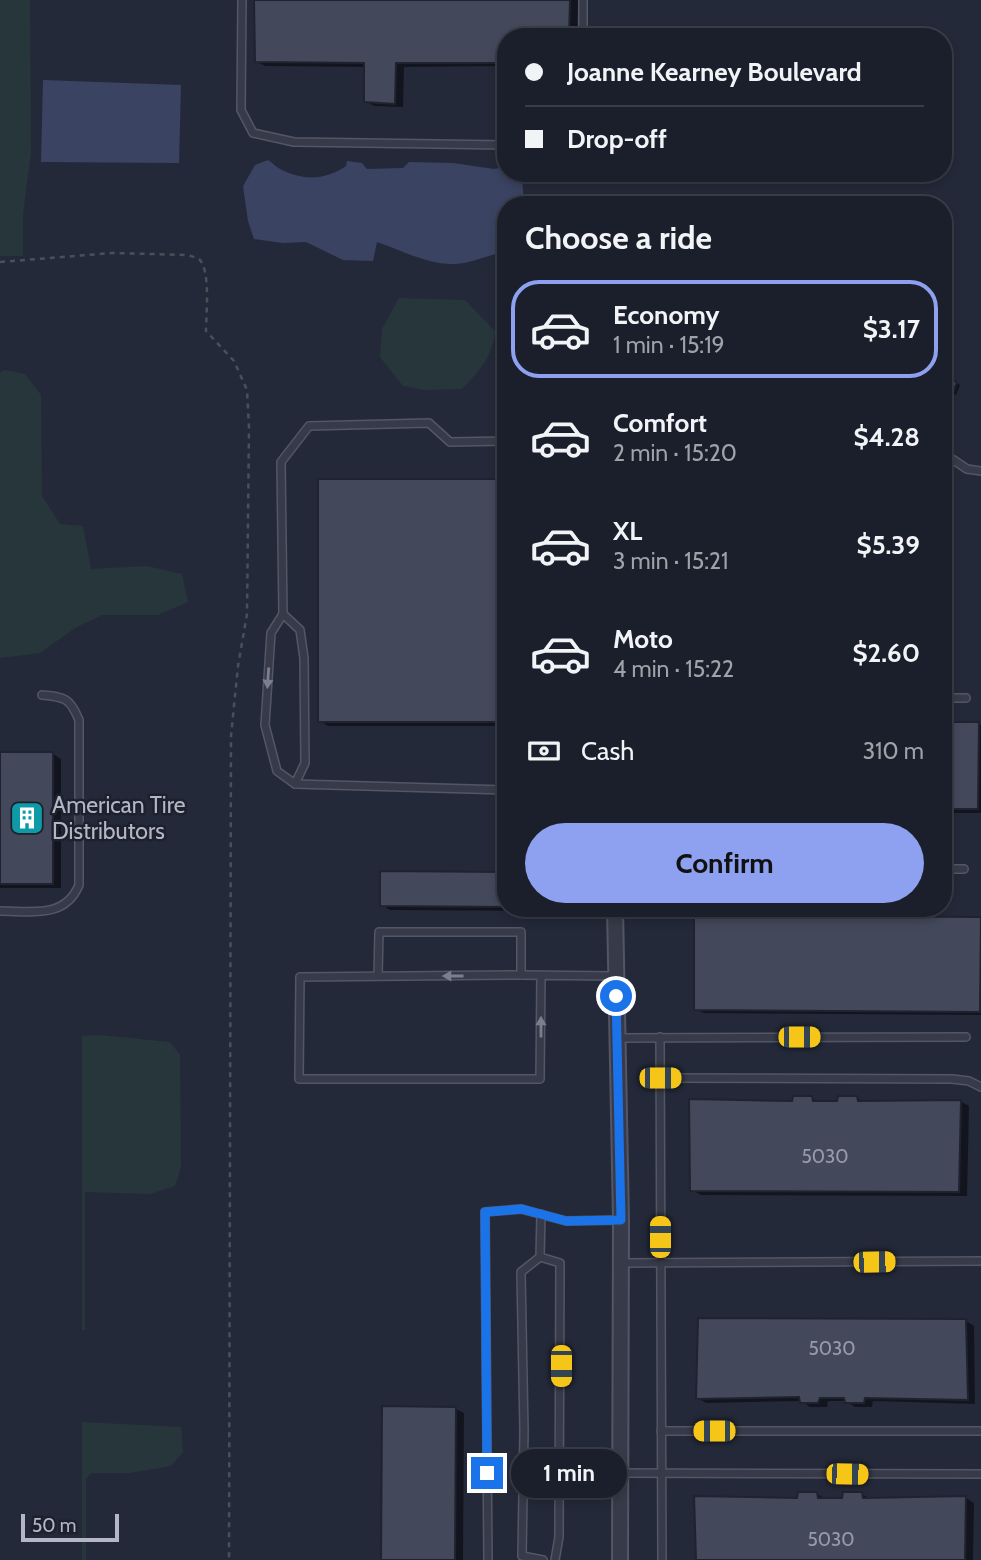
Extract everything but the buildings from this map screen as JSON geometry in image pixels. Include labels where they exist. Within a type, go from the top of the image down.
[{"type":"street","points":[[615,917],[621,1220],[620,1560]]},
{"type":"lane","points":[[242,0],[242,110],[253,133],[294,142],[497,145]]},
{"type":"lane","points":[[583,0],[583,28]]},
{"type":"lane","points":[[497,441],[450,443],[429,423],[309,426],[281,461],[283,614],[271,633],[265,725],[277,771],[295,783],[497,790]]},
{"type":"lane","points":[[952,459],[967,469],[981,471]]},
{"type":"lane","points":[[283,614],[299,630],[304,658],[305,763],[295,783]]},
{"type":"lane","points":[[0,911],[45,911],[61,908],[70,902],[79,885],[79,720],[74,705],[62,696],[42,695]]},
{"type":"lane","points":[[952,698],[966,698]]},
{"type":"lane","points":[[952,869],[964,869]]},
{"type":"lane","points":[[378,976],[379,932],[521,932],[521,975]]},
{"type":"lane","points":[[541,975],[540,1079],[299,1079],[300,977],[521,975],[541,975],[615,976]]},
{"type":"lane","points":[[660,1037],[662,1560]]},
{"type":"lane","points":[[617,1038],[966,1037]]},
{"type":"lane","points":[[660,1078],[952,1079],[969,1081],[981,1087]]},
{"type":"lane","points":[[488,1560],[485,1212],[522,1209],[566,1221],[621,1220]]},
{"type":"lane","points":[[540,1257],[541,1214]]},
{"type":"lane","points":[[540,1257],[521,1272],[524,1431],[522,1556],[543,1560]]},
{"type":"lane","points":[[540,1257],[560,1263],[559,1537],[555,1560]]},
{"type":"lane","points":[[620,1263],[981,1261]]},
{"type":"lane","points":[[661,1431],[981,1431]]},
{"type":"lane","points":[[620,1473],[981,1474]]},
{"type":"path","points":[[0,262],[111,253],[188,255],[199,259],[204,268],[206,282],[206,331],[234,361],[247,390],[247,614],[238,666],[231,736],[229,1560]]},
{"type":"shaded area","points":[[0,0],[30,0],[31,153],[23,214],[23,256],[0,256]]},
{"type":"shaded area","points":[[399,298],[465,300],[495,331],[488,356],[462,389],[424,390],[403,386],[380,357],[382,329]]},
{"type":"shaded area","points":[[4,370],[25,374],[41,395],[42,496],[60,524],[83,526],[91,569],[147,566],[182,574],[188,602],[158,615],[102,615],[75,628],[40,653],[0,658],[0,373]]},
{"type":"shaded area","points":[[99,1035],[170,1042],[180,1055],[181,1167],[175,1186],[150,1194],[85,1192],[85,1330],[82,1330],[82,1036]]},
{"type":"shaded area","points":[[82,1422],[181,1427],[183,1452],[171,1466],[129,1473],[91,1473],[86,1479],[86,1560],[82,1560]]},
{"type":"water","points":[[43,80],[181,85],[179,163],[41,162]]},
{"type":"water","points":[[268,160],[290,174],[315,177],[338,171],[346,166],[347,161],[362,163],[367,169],[403,168],[409,162],[453,163],[497,168],[497,182],[522,182],[523,196],[497,196],[497,254],[468,262],[445,264],[422,259],[377,242],[373,261],[343,260],[306,242],[283,243],[254,239],[248,221],[243,186],[255,165]]},
{"type":"place","name":"American Tire Distributors","points":[[27,818]]},
{"type":"route","points":[[487,1473],[485,1212],[522,1209],[566,1221],[621,1220],[616,996]]}]
